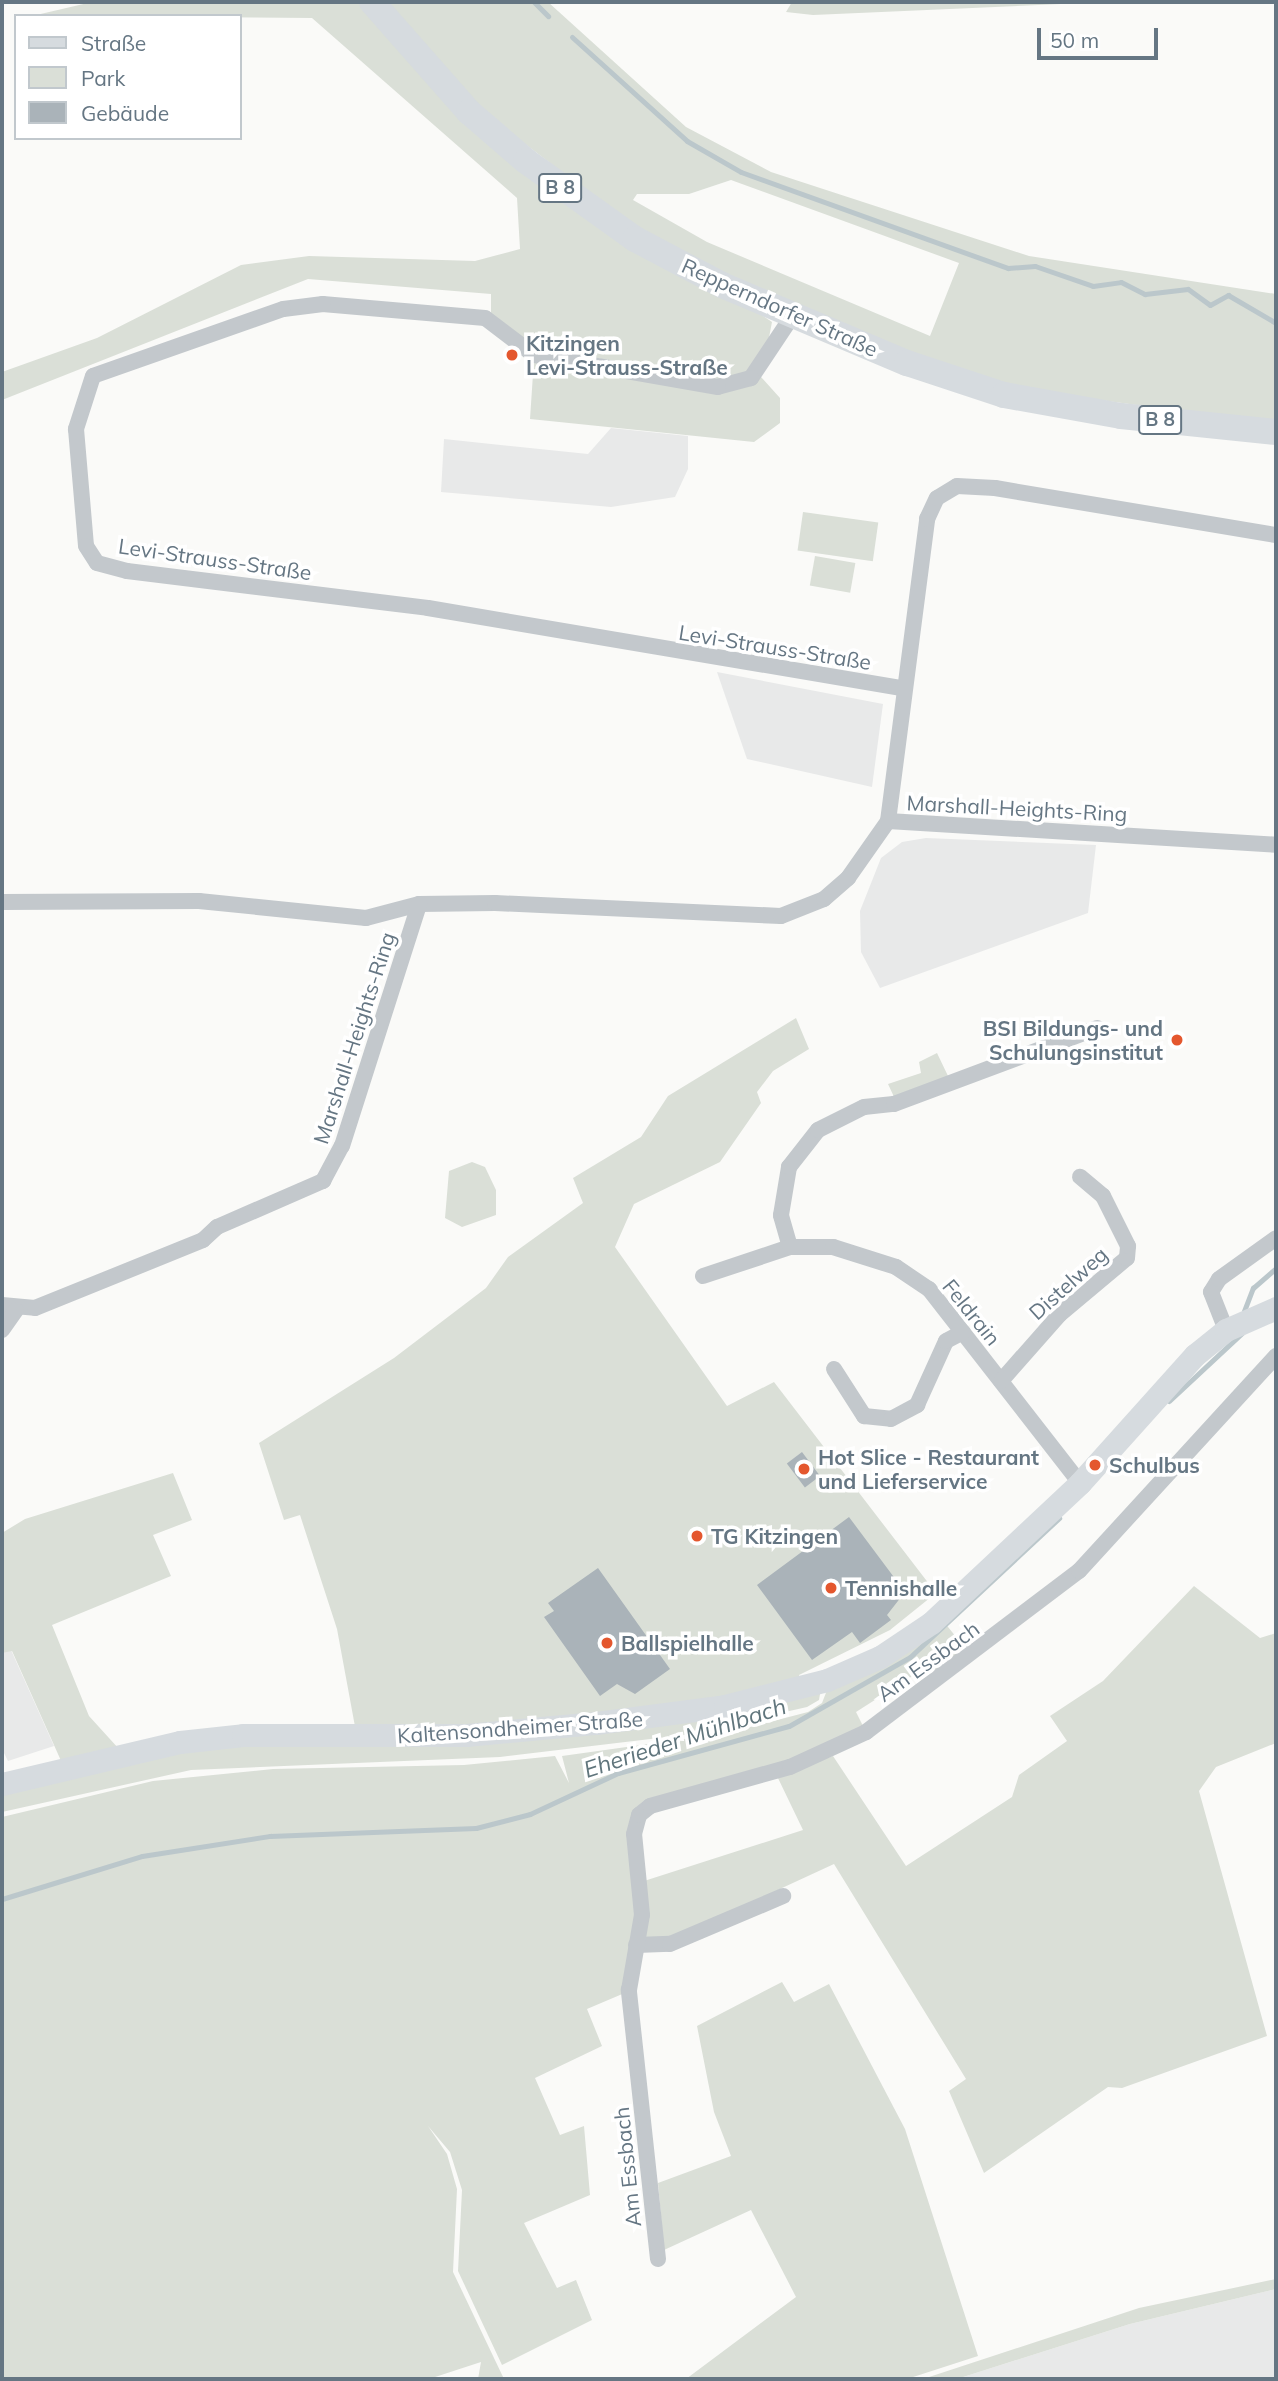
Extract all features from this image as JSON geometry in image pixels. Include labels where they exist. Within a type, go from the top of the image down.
[{"type":"main road","name":"Repperndorfer Straße","points":[[372,2],[469,113],[557,186],[680,264],[793,315],[1004,395],[1121,416],[1276,432]]},
{"type":"main road","name":"Kaltensondheimer Straße","points":[[2,1784],[198,1740],[466,1735],[660,1716],[782,1694],[880,1657],[931,1623],[1080,1483],[1195,1355],[1226,1331],[1276,1308]]},
{"type":"street","name":"Levi-Strauss-Straße","points":[[793,315],[751,378],[718,387],[534,355],[485,318],[323,304],[283,309],[93,376],[76,429],[86,547],[97,563],[127,571],[428,608],[903,688]]},
{"type":"street","points":[[888,821],[903,688],[927,519],[937,498],[957,486],[1276,535]]},
{"type":"street","name":"Marshall-Heights-Ring","points":[[2,902],[198,901],[366,918],[419,904],[781,916],[824,900],[848,878],[888,821],[1276,845]]},
{"type":"street","name":"Marshall-Heights-Ring","points":[[2,1330],[9,1308],[203,1240],[217,1227],[323,1181],[342,1146],[419,904]]},
{"type":"street","points":[[790,1247],[781,1215],[789,1167],[818,1130],[864,1107],[894,1104],[1097,1028]]},
{"type":"street","name":"Distelweg","points":[[1001,1381],[1060,1314],[1127,1258],[1128,1246],[1103,1196],[1080,1177]]},
{"type":"street","points":[[1226,1331],[1212,1292],[1219,1279],[1276,1238]]},
{"type":"street","name":"Feldrain","points":[[703,1276],[790,1247],[833,1247],[896,1267],[929,1289],[1080,1483]]},
{"type":"street","points":[[834,1369],[864,1416],[891,1419],[917,1405],[946,1341],[963,1332]]},
{"type":"street","name":"Am Essbach","points":[[658,2259],[629,1990],[642,1915],[634,1833],[644,1810],[790,1767],[866,1732],[1079,1571],[1276,1356]]},
{"type":"street","points":[[636,1945],[670,1944],[783,1896]]},
{"type":"shaded area","points":[[611,428],[688,436],[688,469],[675,497],[611,507],[441,492],[444,439],[588,454]]},
{"type":"shaded area","points":[[717,672],[883,704],[872,787],[747,759]]},
{"type":"shaded area","points":[[926,838],[1096,845],[1088,913],[880,988],[861,952],[860,911],[881,858],[902,842]]},
{"type":"shaded area","points":[[11,1650],[54,1746],[8,1761],[2,1749],[2,1653]]},
{"type":"shaded area","points":[[1276,2289],[1276,2379],[957,2379],[1130,2324]]},
{"type":"green space","points":[[92,2],[363,2],[453,105],[772,322],[766,353],[737,381],[702,377],[529,346],[491,314],[491,294],[308,279],[2,400],[2,372],[97,338],[241,265],[309,256],[475,261],[520,249],[517,198],[312,18],[242,18],[242,14],[41,14]]},
{"type":"green space","points":[[380,2],[548,2],[686,127],[771,172],[1029,256],[1276,294],[1276,424],[1005,387],[797,310],[641,232],[471,103]],"holes":[[[731,180],[959,263],[930,336],[707,242],[633,200],[637,194],[689,194]]]},
{"type":"green space","points":[[792,2],[1106,2],[813,15],[786,12]]},
{"type":"green space","points":[[534,359],[708,389],[761,377],[780,398],[780,423],[754,442],[530,419]]},
{"type":"green space","points":[[803,512],[878,523],[873,561],[798,551]]},
{"type":"green space","points":[[815,556],[855,563],[850,593],[810,586]]},
{"type":"green space","points":[[796,1018],[809,1049],[773,1071],[757,1092],[761,1103],[720,1162],[634,1204],[615,1247],[727,1406],[774,1382],[936,1593],[890,1630],[799,1675],[800,1681],[611,1719],[356,1732],[337,1629],[300,1515],[284,1520],[259,1443],[394,1358],[486,1288],[508,1257],[583,1203],[573,1178],[641,1137],[668,1096]]},
{"type":"green space","points":[[937,1053],[948,1076],[895,1099],[888,1084],[921,1073],[919,1062]]},
{"type":"green space","points":[[472,1162],[485,1167],[496,1190],[496,1215],[462,1227],[445,1218],[449,1171]]},
{"type":"green space","points":[[173,1473],[192,1520],[153,1535],[171,1576],[52,1625],[89,1716],[119,1749],[62,1763],[12,1651],[2,1653],[2,1533],[25,1519]]},
{"type":"green space","points":[[1194,1586],[1260,1638],[1276,1633],[1276,1743],[1216,1767],[1199,1791],[1267,2036],[1122,2088],[1108,2087],[984,2173],[949,2091],[966,2079],[834,1864],[669,1940],[634,1942],[627,1992],[587,2009],[602,2046],[535,2078],[560,2135],[584,2126],[590,2195],[524,2223],[557,2288],[576,2280],[592,2320],[502,2365],[458,2271],[462,2190],[450,2152],[428,2126],[447,2154],[457,2189],[453,2272],[504,2379],[478,2379],[481,2362],[429,2379],[2,2379],[2,1817],[153,1781],[273,1769],[464,1765],[555,1756],[569,1783],[562,1756],[727,1733],[808,1712],[822,1703],[829,1685],[944,1622],[969,1653],[923,1685],[914,1675],[856,1712],[864,1728],[836,1745],[642,1807],[641,1882],[803,1830],[777,1776],[833,1756],[906,1866],[1012,1797],[1019,1775],[1067,1741],[1050,1716],[1103,1681]]},
{"type":"green space","points":[[821,1688],[819,1700],[807,1707],[684,1735],[500,1757],[191,1770],[2,1812],[2,1788],[188,1745],[382,1740]]},
{"type":"green space","points":[[782,1982],[794,2002],[829,1984],[905,2129],[978,2356],[907,2379],[686,2379],[796,2297],[751,2210],[664,2250],[658,2183],[731,2156],[714,2112],[697,2026]]},
{"type":"green space","points":[[1276,2279],[1276,2289],[1130,2324],[957,2379],[923,2379],[1139,2308]]},
{"type":"building","name":"Hot Slice - Restaurant und Lieferservice","points":[[802,1452],[820,1476],[805,1487],[787,1463]]},
{"type":"building","name":"Tennishalle","points":[[849,1517],[905,1592],[887,1615],[891,1620],[860,1643],[852,1632],[812,1660],[757,1585]]},
{"type":"building","name":"Ballspielhalle","points":[[598,1568],[670,1669],[635,1694],[617,1684],[600,1696],[544,1617],[554,1611],[548,1603]]},
{"type":"waterway","points":[[534,2],[548,16]]},
{"type":"waterway","points":[[572,37],[687,141],[741,172],[1008,268],[1035,266],[1093,286],[1121,282],[1145,294],[1188,289],[1210,305],[1228,295],[1276,323]]},
{"type":"waterway","name":"Eherieder Mühlbach","points":[[1244,1311],[1253,1288],[1276,1268]]},
{"type":"waterway","name":"Eherieder Mühlbach","points":[[1169,1401],[1243,1332]]},
{"type":"waterway","name":"Eherieder Mühlbach","points":[[2,1899],[142,1856],[270,1836],[476,1828],[530,1814],[618,1773],[789,1726],[910,1657],[1059,1518]]},
{"type":"place","name":"Kitzingen Levi-Strauss-Straße","points":[[512,355]]},
{"type":"place","name":"BSI Bildungs- und Schulungsinstitut","points":[[1177,1040]]},
{"type":"place","name":"Schulbus","points":[[1095,1465]]},
{"type":"place","name":"Hot Slice - Restaurant und Lieferservice","points":[[804,1469]]},
{"type":"place","name":"TG Kitzingen","points":[[697,1536]]},
{"type":"place","name":"Tennishalle","points":[[831,1588]]},
{"type":"place","name":"Ballspielhalle","points":[[607,1643]]}]
